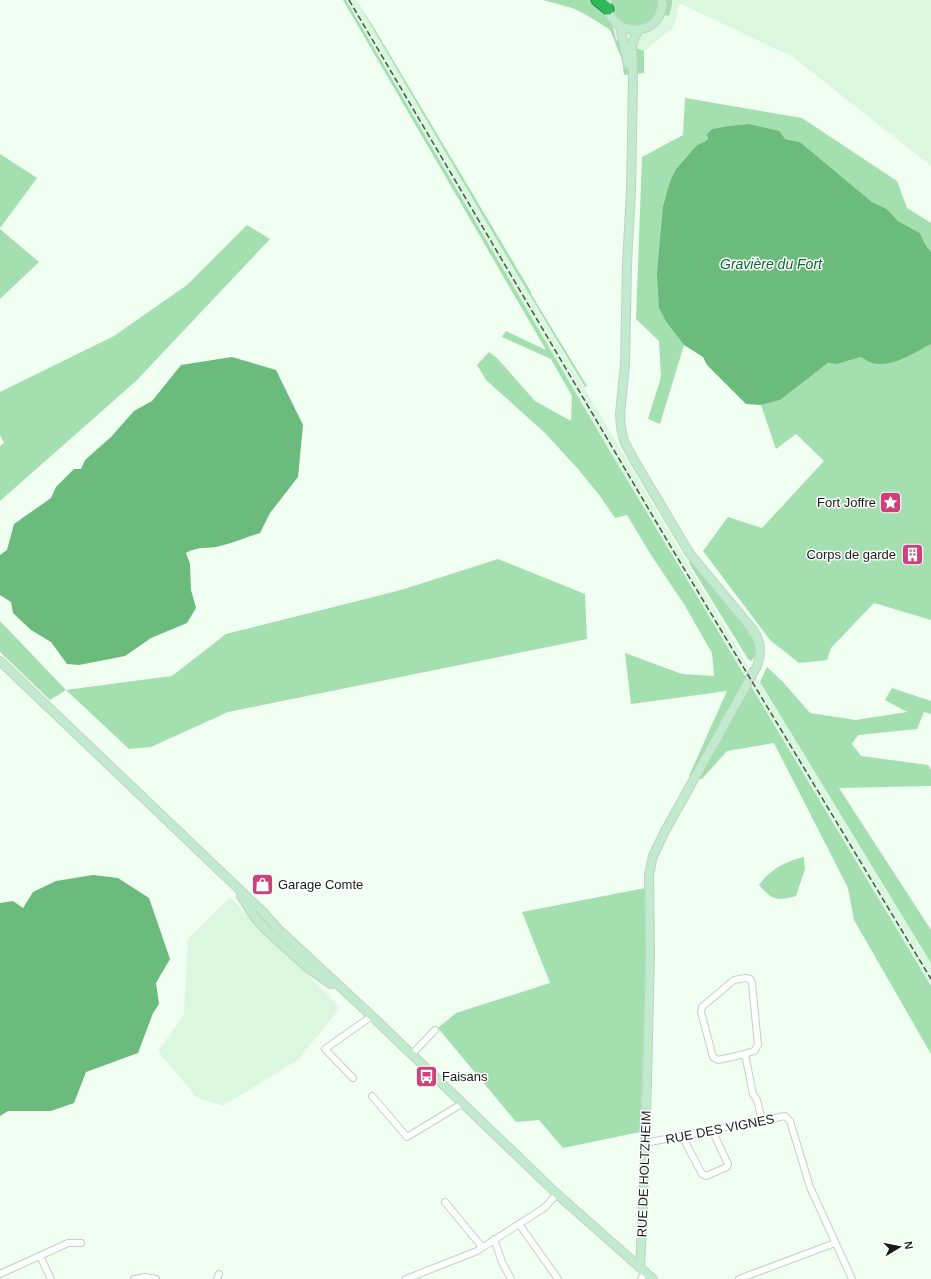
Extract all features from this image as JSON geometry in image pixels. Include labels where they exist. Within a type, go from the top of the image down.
[{"type":"highway","points":[[597,0],[608,4]]},
{"type":"main road","points":[[608,4],[615,22],[620,26],[632,30],[638,30],[648,27],[657,20],[662,9],[662,0]]},
{"type":"main road","points":[[620,26],[627,57],[632,104]]},
{"type":"main road","points":[[632,104],[632,44],[638,30]]},
{"type":"main road","name":"RUE DE HOLTZHEIM","points":[[632,104],[631,191],[627,264],[625,364],[620,421],[624,441],[687,550],[756,634],[760,644],[760,658],[754,671],[665,831],[656,850],[649,875],[650,946],[642,1273]]},
{"type":"main road","points":[[0,662],[232,883],[256,919],[280,937],[317,970],[349,995],[557,1194],[642,1273],[653,1279]]},
{"type":"street","points":[[746,978],[750,979],[752,983],[758,1045],[756,1050],[745,1054],[718,1060],[713,1057],[701,1012],[702,1007],[734,980],[746,978]]},
{"type":"street","points":[[353,1078],[325,1049],[369,1018],[370,1015]]},
{"type":"street","points":[[412,1054],[435,1030]]},
{"type":"street","points":[[745,1054],[753,1094],[757,1100],[762,1120]]},
{"type":"street","points":[[372,1096],[407,1137],[463,1103]]},
{"type":"street","name":"RUE DES VIGNES","points":[[645,1143],[785,1116],[790,1122],[810,1187],[852,1279]]},
{"type":"street","points":[[682,1136],[702,1174],[706,1176],[727,1167],[728,1164],[712,1130]]},
{"type":"street","points":[[406,1279],[477,1251],[544,1208],[557,1194]]},
{"type":"street","points":[[445,1202],[482,1247]]},
{"type":"street","points":[[519,1224],[558,1279]]},
{"type":"street","points":[[494,1239],[502,1262],[511,1279]]},
{"type":"street","points":[[0,1274],[68,1243],[81,1243]]},
{"type":"street","points":[[739,1279],[835,1243]]},
{"type":"street","points":[[40,1256],[51,1279]]},
{"type":"street","points":[[134,1279],[145,1277],[156,1279]]},
{"type":"shaded area","points":[[343,0],[346,0],[608,448],[931,986],[931,1054],[854,920],[848,888],[774,743],[727,751],[702,779],[689,776],[727,691],[631,704],[625,653],[682,674],[714,676],[712,653],[684,604],[653,558],[627,515],[615,518],[600,496],[578,469],[545,433],[486,380],[477,365],[489,352],[497,358],[535,401],[571,421],[572,396],[551,359],[502,337],[506,331],[546,350]]},
{"type":"shaded area","points":[[346,0],[356,0],[745,661],[760,682],[931,963],[931,986],[608,448]]},
{"type":"shaded area","points":[[356,0],[587,386],[585,387],[507,257]]},
{"type":"shaded area","points":[[543,0],[606,0],[616,40],[644,51],[644,73],[624,75],[622,60],[609,29],[572,8]]},
{"type":"shaded area","points":[[606,0],[931,0],[931,166],[793,57],[679,3],[674,27],[644,51],[616,40]]},
{"type":"shaded area","points":[[611,0],[658,0],[655,13],[649,21],[641,25],[633,26],[624,24],[617,18],[612,10]]},
{"type":"shaded area","points":[[665,0],[672,0],[669,16],[663,14]]},
{"type":"shaded area","points":[[685,98],[802,118],[897,181],[907,208],[931,223],[931,252],[920,233],[898,221],[887,209],[872,202],[800,142],[785,139],[749,124],[712,129],[706,141],[697,145],[676,169],[670,181],[663,206],[661,238],[667,323],[684,345],[660,424],[648,419],[661,377],[659,341],[636,319],[642,157],[683,135]]},
{"type":"shaded area","points":[[0,154],[37,178],[0,228]]},
{"type":"shaded area","points":[[247,225],[270,239],[136,381],[0,501],[0,446],[4,443],[0,435],[0,392],[114,336],[187,285]]},
{"type":"shaded area","points":[[0,229],[39,262],[0,299]]},
{"type":"shaded area","points":[[931,344],[931,620],[874,603],[831,648],[827,660],[799,663],[770,640],[703,551],[728,517],[762,528],[824,461],[796,434],[776,449],[761,405],[780,400],[828,363],[837,364],[861,357],[871,363],[902,359]]},
{"type":"shaded area","points":[[498,559],[585,594],[587,639],[228,712],[151,747],[129,749],[66,690],[172,676],[226,634],[401,590]]},
{"type":"shaded area","points":[[689,559],[739,619],[752,638],[756,648],[755,656],[751,661],[748,659],[689,563]]},
{"type":"shaded area","points":[[0,621],[66,690],[50,700],[0,652]]},
{"type":"shaded area","points":[[767,667],[783,682],[810,713],[856,720],[907,712],[885,700],[892,688],[931,701],[931,714],[924,712],[917,729],[858,735],[852,744],[861,756],[928,765],[931,770],[931,786],[839,788],[931,930],[931,963],[760,682]]},
{"type":"shaded area","points":[[804,857],[805,869],[796,896],[784,899],[775,898],[768,894],[759,885],[768,874],[779,866]]},
{"type":"shaded area","points":[[645,888],[647,951],[640,1132],[563,1148],[539,1120],[516,1122],[438,1028],[456,1013],[550,983],[522,912]]},
{"type":"shaded area","points":[[230,897],[340,1008],[299,1059],[223,1106],[196,1097],[158,1051],[184,1015],[188,939]]},
{"type":"water","name":"Gravière du Fort","points":[[749,124],[779,131],[785,139],[800,142],[872,202],[887,209],[898,221],[920,233],[931,252],[931,344],[895,362],[880,364],[872,363],[861,357],[837,364],[828,363],[780,400],[761,405],[746,404],[707,365],[703,357],[684,345],[667,323],[659,308],[657,273],[663,206],[670,181],[676,169],[697,145],[706,141],[708,138],[707,134],[712,129]]},
{"type":"water","points":[[232,357],[276,370],[303,425],[298,477],[270,513],[260,533],[225,545],[194,549],[186,553],[190,564],[191,590],[196,608],[187,623],[151,638],[125,656],[79,665],[67,664],[51,642],[31,630],[13,613],[11,602],[0,595],[0,555],[7,550],[14,524],[51,498],[56,487],[74,469],[81,469],[85,460],[111,437],[134,411],[152,401],[181,365]]},
{"type":"water","points":[[93,875],[118,878],[149,898],[170,959],[156,983],[159,1004],[153,1013],[138,1053],[86,1072],[74,1103],[51,1111],[8,1111],[0,1116],[0,903],[13,901],[23,908],[33,892],[56,881]]},
{"type":"railway","points":[[349,0],[668,542],[931,979]]},
{"type":"place","name":"Fort Joffre","points":[[891,502]]},
{"type":"place","name":"Corps de garde","points":[[912,554]]},
{"type":"place","name":"Garage Comte","points":[[263,884]]},
{"type":"place","name":"Faisans","points":[[427,1076]]}]
